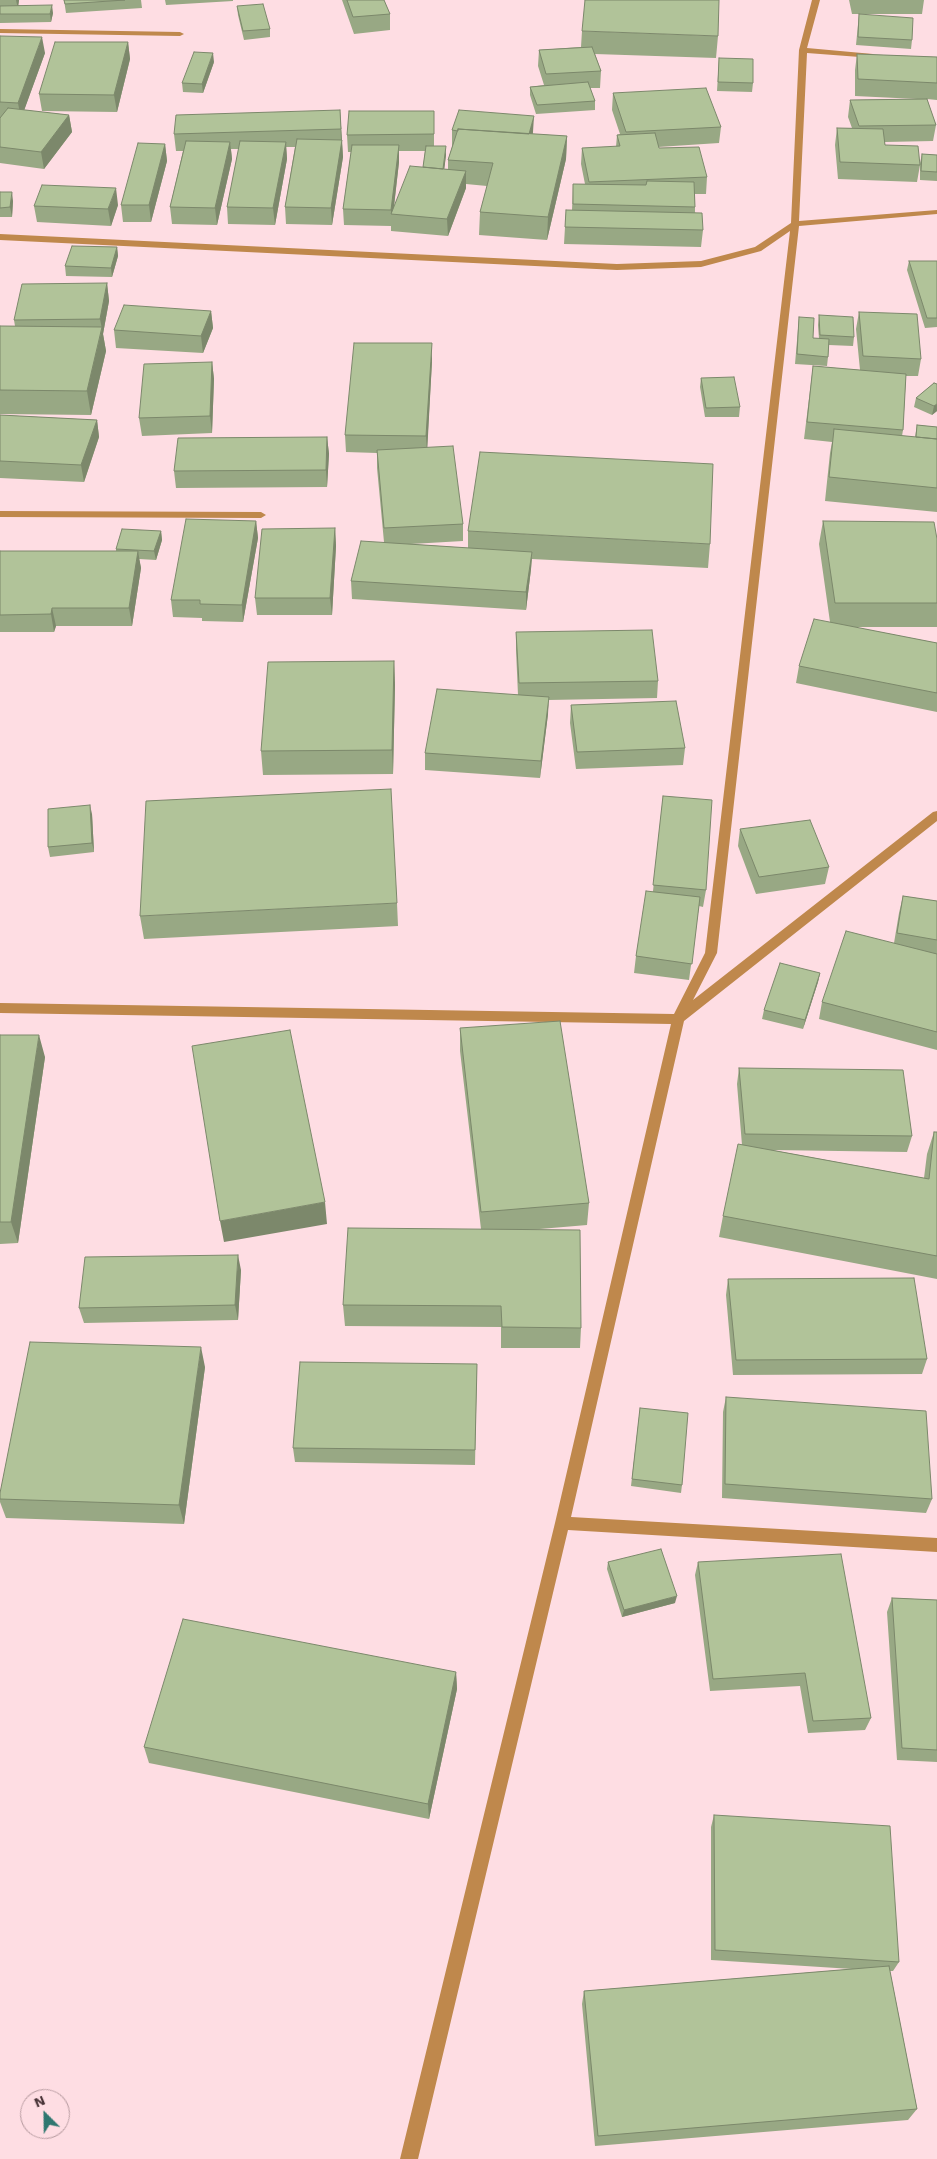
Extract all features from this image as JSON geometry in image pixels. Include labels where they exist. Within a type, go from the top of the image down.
[{"type":"street","points":[[409,2159],[562,1523],[678,1019],[711,953],[795,224],[803,50],[816,0]]},
{"type":"street","points":[[0,31],[180,34]]},
{"type":"street","points":[[803,50],[880,56]]},
{"type":"street","points":[[0,237],[617,267],[701,264],[758,249],[795,224],[937,212]]},
{"type":"street","points":[[0,514],[261,515]]},
{"type":"street","points":[[0,1008],[678,1019],[937,815]]},
{"type":"street","points":[[562,1523],[937,1545]]},
{"type":"building","points":[[64,0],[125,0],[65,4]]},
{"type":"building","points":[[347,0],[384,0],[390,14],[353,17]]},
{"type":"building","points":[[585,0],[719,0],[718,36],[582,31]]},
{"type":"building","points":[[263,4],[270,29],[243,31],[237,6]]},
{"type":"building","points":[[52,5],[50,14],[0,14],[0,6]]},
{"type":"building","points":[[859,14],[913,18],[912,40],[858,37]]},
{"type":"building","points":[[0,36],[42,37],[18,103],[0,102]]},
{"type":"building","points":[[55,42],[128,42],[114,95],[39,94]]},
{"type":"building","points":[[592,47],[601,71],[546,74],[539,50]]},
{"type":"building","points":[[194,52],[213,53],[202,84],[182,83]]},
{"type":"building","points":[[857,54],[937,57],[937,83],[858,79]]},
{"type":"building","points":[[719,58],[753,59],[753,83],[718,82]]},
{"type":"building","points":[[588,82],[595,101],[537,105],[530,87]]},
{"type":"building","points":[[706,88],[721,127],[626,132],[613,93]]},
{"type":"building","points":[[927,99],[936,125],[859,126],[850,100]]},
{"type":"building","points":[[8,108],[69,115],[41,152],[0,147],[0,118]]},
{"type":"building","points":[[340,110],[341,129],[174,134],[176,115]]},
{"type":"building","points":[[459,110],[534,116],[529,134],[452,130]]},
{"type":"building","points":[[349,111],[434,111],[434,134],[347,135]]},
{"type":"building","points":[[837,128],[883,129],[885,145],[918,146],[920,165],[840,162]]},
{"type":"building","points":[[458,129],[567,136],[548,217],[480,212],[493,163],[448,160]]},
{"type":"building","points":[[655,133],[659,148],[699,147],[707,177],[589,182],[582,148],[620,146],[617,135]]},
{"type":"building","points":[[297,139],[342,140],[331,208],[285,207]]},
{"type":"building","points":[[186,141],[230,142],[215,208],[170,207]]},
{"type":"building","points":[[240,141],[286,142],[273,208],[227,207]]},
{"type":"building","points":[[138,143],[165,144],[149,205],[121,205]]},
{"type":"building","points":[[352,145],[399,145],[391,210],[343,209]]},
{"type":"building","points":[[426,146],[446,146],[443,169],[423,167]]},
{"type":"building","points":[[922,154],[937,155],[937,172],[921,171]]},
{"type":"building","points":[[410,166],[466,171],[447,219],[391,214]]},
{"type":"building","points":[[647,181],[694,182],[695,207],[573,204],[573,184],[646,185]]},
{"type":"building","points":[[42,185],[116,188],[108,209],[34,206]]},
{"type":"building","points":[[0,192],[12,192],[10,207],[0,208]]},
{"type":"building","points":[[566,210],[702,213],[703,230],[565,227]]},
{"type":"building","points":[[72,246],[117,247],[111,268],[65,266]]},
{"type":"building","points":[[909,261],[937,261],[937,318],[927,318]]},
{"type":"building","points":[[107,283],[100,319],[14,320],[22,284]]},
{"type":"building","points":[[124,305],[211,311],[201,336],[114,330]]},
{"type":"building","points":[[859,312],[917,314],[921,359],[863,356]]},
{"type":"building","points":[[819,315],[853,317],[854,337],[820,335]]},
{"type":"building","points":[[799,317],[814,318],[813,338],[829,339],[828,357],[797,354]]},
{"type":"building","points":[[0,326],[102,327],[87,391],[0,390]]},
{"type":"building","points":[[354,343],[432,343],[426,436],[345,435]]},
{"type":"building","points":[[212,362],[210,416],[139,418],[144,364]]},
{"type":"building","points":[[813,366],[906,374],[903,430],[807,422]]},
{"type":"building","points":[[734,377],[740,407],[706,408],[701,378]]},
{"type":"building","points":[[934,383],[937,384],[937,404],[934,406],[916,398]]},
{"type":"building","points":[[0,415],[97,420],[81,465],[0,461]]},
{"type":"building","points":[[917,425],[937,427],[937,439],[916,437]]},
{"type":"building","points":[[834,429],[937,439],[937,488],[829,477]]},
{"type":"building","points":[[327,437],[326,470],[174,471],[178,438]]},
{"type":"building","points":[[453,446],[463,524],[384,528],[377,450]]},
{"type":"building","points":[[480,452],[713,464],[710,544],[468,531]]},
{"type":"building","points":[[186,519],[256,521],[242,605],[200,604],[200,600],[171,600]]},
{"type":"building","points":[[823,521],[934,522],[937,539],[937,603],[835,603]]},
{"type":"building","points":[[335,528],[330,598],[255,598],[262,529]]},
{"type":"building","points":[[122,529],[161,531],[154,551],[116,549]]},
{"type":"building","points":[[361,541],[532,552],[526,592],[351,581]]},
{"type":"building","points":[[0,551],[138,551],[129,608],[52,608],[51,614],[0,615]]},
{"type":"building","points":[[814,619],[937,643],[937,693],[799,666]]},
{"type":"building","points":[[652,630],[658,681],[519,683],[516,632]]},
{"type":"building","points":[[394,661],[392,750],[261,751],[268,662]]},
{"type":"building","points":[[437,689],[549,697],[541,761],[425,753]]},
{"type":"building","points":[[676,701],[685,748],[577,752],[571,705]]},
{"type":"building","points":[[391,789],[397,903],[140,916],[146,801]]},
{"type":"building","points":[[663,796],[712,800],[706,890],[653,885]]},
{"type":"building","points":[[90,805],[92,843],[48,847],[48,809]]},
{"type":"building","points":[[810,820],[829,867],[759,877],[740,829]]},
{"type":"building","points":[[646,891],[700,897],[692,964],[636,956]]},
{"type":"building","points":[[903,896],[937,901],[937,940],[897,933]]},
{"type":"building","points":[[846,931],[937,954],[937,1032],[822,1002]]},
{"type":"building","points":[[780,963],[820,973],[805,1020],[764,1010]]},
{"type":"building","points":[[560,1021],[589,1203],[481,1212],[460,1028]]},
{"type":"building","points":[[290,1030],[325,1202],[220,1221],[192,1046]]},
{"type":"building","points":[[0,1035],[39,1035],[11,1222],[0,1222]]},
{"type":"building","points":[[739,1068],[903,1070],[912,1136],[745,1134]]},
{"type":"building","points":[[934,1132],[937,1132],[937,1256],[723,1216],[738,1144],[929,1179]]},
{"type":"building","points":[[348,1228],[580,1230],[581,1328],[502,1327],[501,1306],[343,1305]]},
{"type":"building","points":[[238,1255],[235,1305],[79,1308],[85,1257]]},
{"type":"building","points":[[914,1278],[927,1359],[736,1360],[728,1279]]},
{"type":"building","points":[[30,1342],[201,1347],[179,1505],[0,1499]]},
{"type":"building","points":[[300,1362],[477,1364],[475,1450],[293,1448]]},
{"type":"building","points":[[726,1397],[926,1411],[932,1499],[725,1484]]},
{"type":"building","points":[[640,1408],[688,1413],[682,1485],[632,1479]]},
{"type":"building","points":[[661,1549],[677,1596],[624,1610],[608,1562]]},
{"type":"building","points":[[841,1554],[871,1718],[813,1721],[805,1673],[713,1679],[698,1562]]},
{"type":"building","points":[[892,1598],[937,1600],[937,1750],[902,1748]]},
{"type":"building","points":[[183,1619],[456,1672],[428,1804],[144,1747]]},
{"type":"building","points":[[714,1815],[890,1826],[899,1962],[715,1950]]},
{"type":"building","points":[[889,1966],[917,2109],[598,2136],[584,1991]]}]
